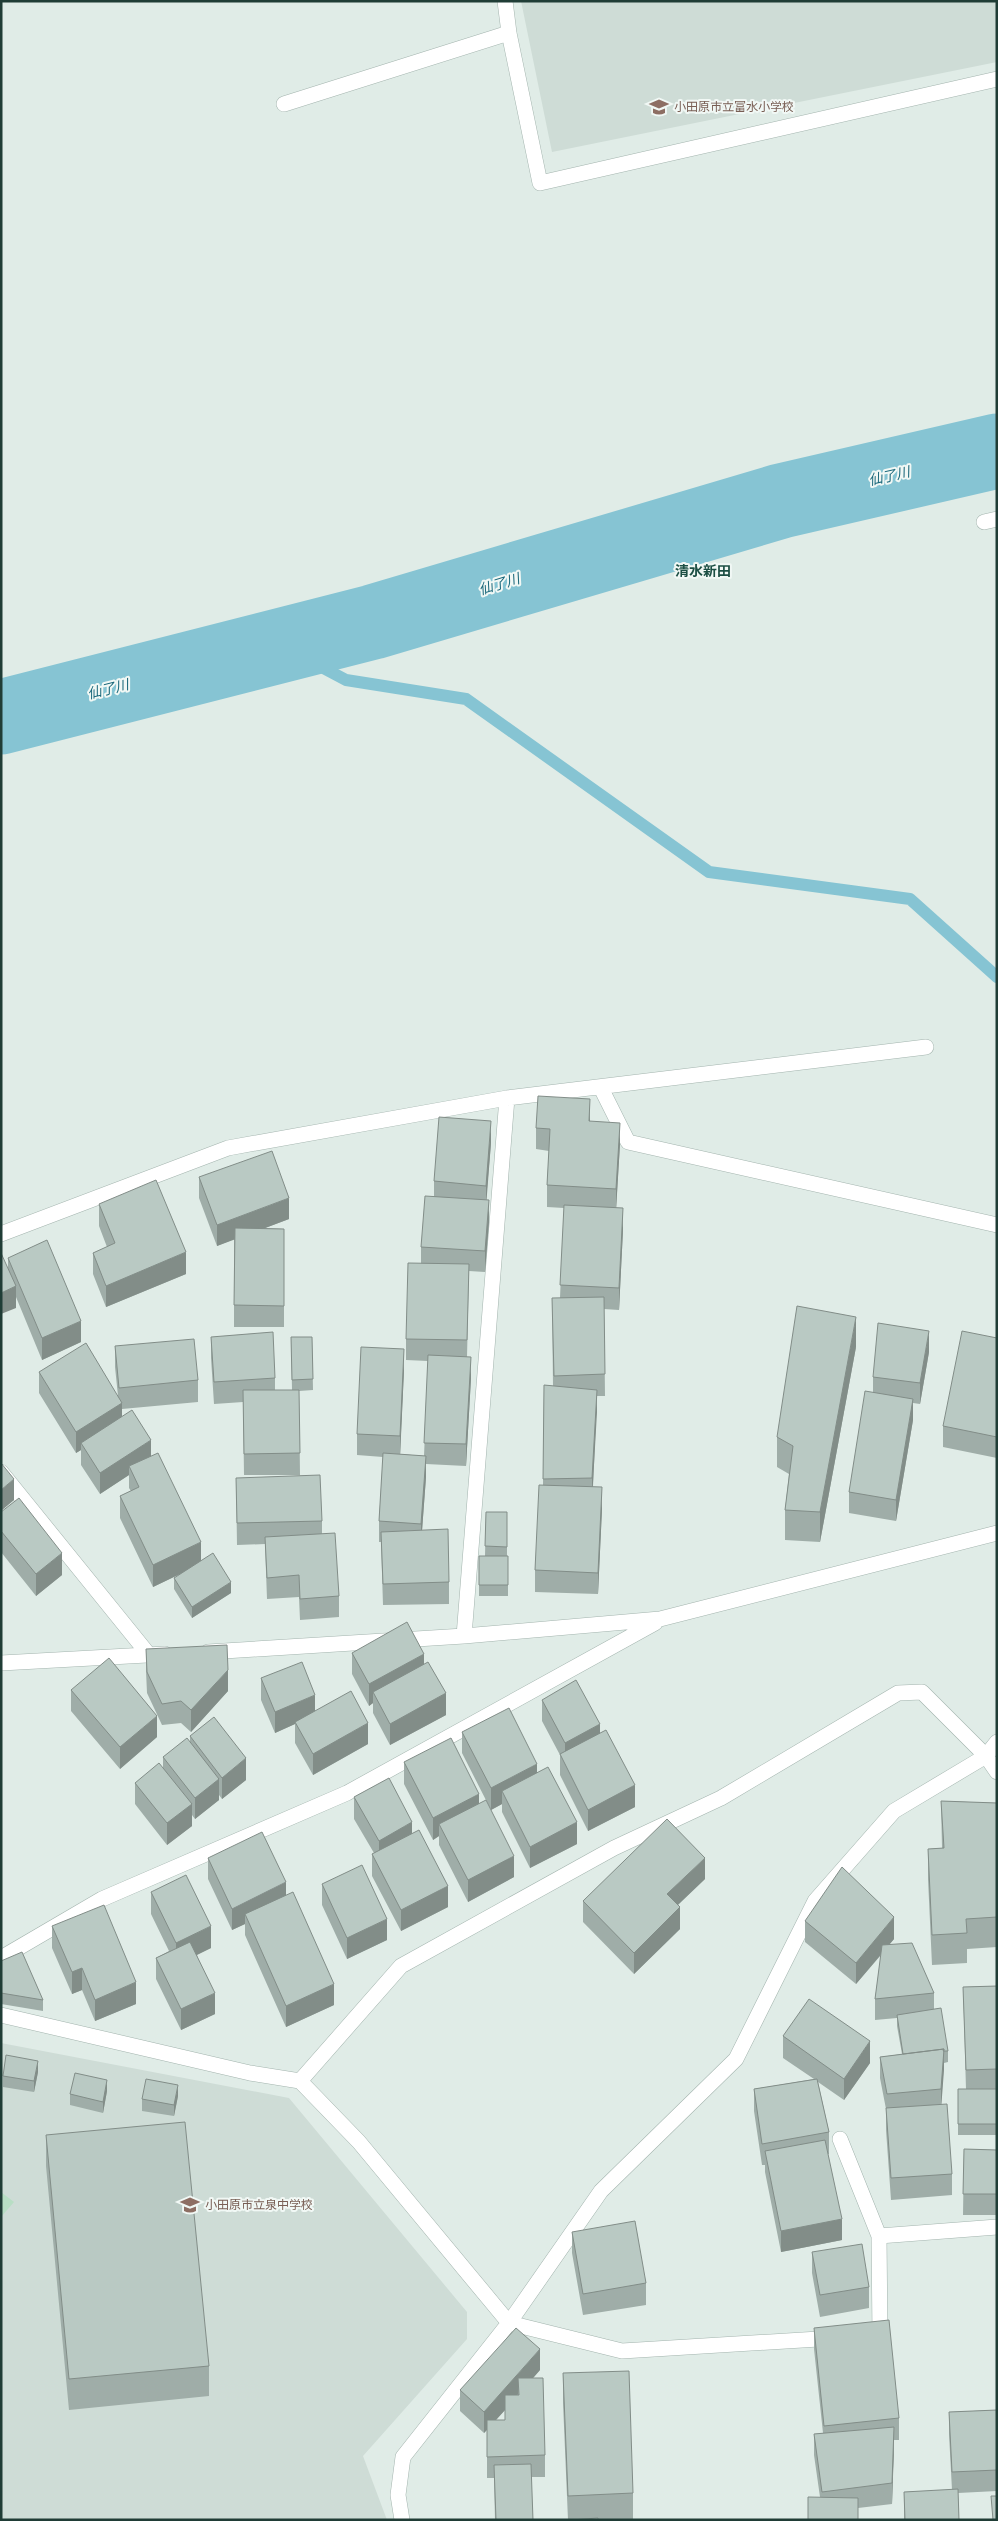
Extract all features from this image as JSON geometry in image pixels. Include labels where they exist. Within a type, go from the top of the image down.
[{"type":"street","points":[[505,1],[509,33],[540,183],[997,80]]},
{"type":"street","points":[[284,104],[509,33]]},
{"type":"street","points":[[1,1234],[228,1148],[507,1098],[627,1085],[926,1047]]},
{"type":"street","points":[[601,1088],[628,1142],[997,1225]]},
{"type":"street","points":[[464,1636],[507,1098]]},
{"type":"street","points":[[1,1472],[149,1655]]},
{"type":"street","points":[[1,1663],[464,1636],[660,1620],[997,1533]]},
{"type":"street","points":[[1,1958],[102,1899],[347,1793],[660,1620]]},
{"type":"street","points":[[300,2081],[401,1966],[614,1848],[720,1798],[898,1693],[922,1692],[986,1756],[997,1772]]},
{"type":"street","points":[[402,2520],[398,2495],[403,2457],[509,2323],[601,2190],[736,2059],[815,1901],[894,1811],[986,1756],[997,1742]]},
{"type":"street","points":[[1,2015],[250,2073],[300,2081],[359,2142],[509,2323],[622,2351],[880,2336],[879,2236],[840,2140]]},
{"type":"street","points":[[879,2236],[997,2227]]},
{"type":"shaded area","name":"小田原市立富水小学校","points":[[521,1],[997,1],[997,62],[552,152]]},
{"type":"shaded area","name":"小田原市立泉中学校","points":[[1,2043],[289,2098],[467,2312],[467,2339],[363,2456],[387,2520],[1,2520]]},
{"type":"green space","points":[[1,2192],[14,2202],[1,2217]]},
{"type":"building","points":[[538,1096],[590,1099],[589,1121],[620,1123],[616,1189],[547,1185],[550,1129],[536,1128]]},
{"type":"building","points":[[439,1117],[491,1121],[486,1186],[434,1181]]},
{"type":"building","points":[[272,1151],[289,1198],[217,1225],[199,1177]]},
{"type":"building","points":[[156,1180],[186,1252],[106,1286],[93,1253],[115,1243],[99,1204]]},
{"type":"building","points":[[425,1196],[489,1200],[485,1251],[421,1247]]},
{"type":"building","points":[[564,1205],[623,1208],[619,1288],[560,1285]]},
{"type":"building","points":[[235,1228],[284,1229],[284,1306],[234,1305]]},
{"type":"building","points":[[47,1240],[81,1321],[42,1338],[8,1258]]},
{"type":"building","points":[[1,1253],[16,1286],[1,1293]]},
{"type":"building","points":[[408,1263],[469,1264],[467,1340],[406,1339]]},
{"type":"building","points":[[604,1297],[605,1374],[554,1376],[552,1298]]},
{"type":"building","points":[[797,1306],[856,1317],[820,1512],[785,1510],[793,1446],[777,1437]]},
{"type":"building","points":[[878,1323],[929,1331],[920,1383],[873,1377]]},
{"type":"building","points":[[962,1331],[997,1338],[997,1437],[943,1426]]},
{"type":"building","points":[[273,1332],[275,1378],[214,1382],[211,1337]]},
{"type":"building","points":[[291,1337],[312,1337],[313,1379],[292,1380]]},
{"type":"building","points":[[194,1339],[198,1380],[119,1388],[115,1346]]},
{"type":"building","points":[[86,1343],[122,1403],[76,1432],[39,1372]]},
{"type":"building","points":[[361,1347],[404,1349],[400,1436],[357,1434]]},
{"type":"building","points":[[428,1355],[471,1357],[466,1444],[424,1443]]},
{"type":"building","points":[[544,1385],[597,1390],[592,1478],[543,1479]]},
{"type":"building","points":[[243,1390],[299,1390],[300,1453],[244,1454]]},
{"type":"building","points":[[865,1391],[913,1399],[896,1500],[849,1492]]},
{"type":"building","points":[[132,1410],[151,1440],[100,1473],[81,1443]]},
{"type":"building","points":[[158,1453],[201,1542],[153,1565],[120,1496],[139,1487],[129,1466]]},
{"type":"building","points":[[383,1453],[426,1456],[421,1524],[379,1521]]},
{"type":"building","points":[[1,1463],[14,1479],[1,1490]]},
{"type":"building","points":[[320,1475],[322,1521],[237,1523],[236,1478]]},
{"type":"building","points":[[539,1485],[602,1487],[598,1573],[535,1570]]},
{"type":"building","points":[[19,1498],[62,1553],[36,1574],[1,1531],[1,1512]]},
{"type":"building","points":[[486,1512],[507,1512],[507,1547],[485,1546]]},
{"type":"building","points":[[448,1529],[449,1582],[383,1584],[381,1532]]},
{"type":"building","points":[[335,1533],[339,1596],[300,1599],[299,1575],[267,1578],[265,1537]]},
{"type":"building","points":[[213,1553],[231,1582],[192,1607],[174,1578]]},
{"type":"building","points":[[479,1556],[508,1556],[508,1585],[479,1585]]},
{"type":"building","points":[[407,1622],[424,1654],[369,1684],[352,1653]]},
{"type":"building","points":[[227,1645],[228,1670],[191,1710],[181,1701],[162,1704],[147,1672],[146,1649]]},
{"type":"building","points":[[109,1658],[157,1716],[120,1747],[71,1690]]},
{"type":"building","points":[[302,1662],[315,1695],[275,1712],[261,1678]]},
{"type":"building","points":[[428,1662],[446,1693],[390,1724],[373,1692]]},
{"type":"building","points":[[576,1680],[600,1724],[565,1743],[542,1700]]},
{"type":"building","points":[[351,1691],[368,1723],[313,1754],[295,1722]]},
{"type":"building","points":[[509,1708],[537,1764],[491,1788],[462,1732]]},
{"type":"building","points":[[214,1717],[246,1758],[222,1778],[190,1736]]},
{"type":"building","points":[[606,1730],[635,1785],[588,1810],[560,1754]]},
{"type":"building","points":[[187,1738],[219,1779],[195,1798],[163,1757]]},
{"type":"building","points":[[451,1738],[479,1794],[433,1818],[404,1762]]},
{"type":"building","points":[[159,1763],[192,1804],[167,1823],[135,1783]]},
{"type":"building","points":[[548,1767],[577,1822],[530,1847],[502,1791]]},
{"type":"building","points":[[389,1778],[412,1822],[379,1841],[354,1797]]},
{"type":"building","points":[[486,1800],[514,1856],[468,1880],[439,1824]]},
{"type":"building","points":[[941,1801],[997,1803],[997,1917],[966,1919],[967,1933],[932,1935],[928,1849],[944,1848]]},
{"type":"building","points":[[667,1819],[705,1858],[667,1894],[680,1907],[634,1953],[583,1901]]},
{"type":"building","points":[[419,1830],[448,1886],[401,1910],[372,1854]]},
{"type":"building","points":[[262,1832],[286,1882],[232,1909],[208,1858]]},
{"type":"building","points":[[362,1865],[387,1919],[347,1938],[322,1884]]},
{"type":"building","points":[[842,1867],[894,1917],[856,1963],[805,1921]]},
{"type":"building","points":[[186,1875],[211,1926],[176,1943],[151,1892]]},
{"type":"building","points":[[293,1892],[334,1984],[286,2006],[245,1914]]},
{"type":"building","points":[[104,1905],[136,1982],[95,2000],[82,1968],[72,1972],[52,1926]]},
{"type":"building","points":[[190,1942],[215,1993],[181,2009],[156,1958]]},
{"type":"building","points":[[912,1943],[934,1993],[875,1999],[882,1945]]},
{"type":"building","points":[[22,1952],[43,2000],[1,1993],[1,1961]]},
{"type":"building","points":[[997,1986],[997,2069],[966,2070],[963,1987]]},
{"type":"building","points":[[809,1999],[870,2041],[844,2079],[783,2036]]},
{"type":"building","points":[[941,2008],[948,2051],[943,2051],[944,2049],[903,2054],[897,2015]]},
{"type":"building","points":[[944,2049],[941,2089],[887,2094],[880,2057]]},
{"type":"building","points":[[6,2055],[38,2061],[34,2081],[3,2076]]},
{"type":"building","points":[[75,2073],[107,2080],[103,2102],[70,2094]]},
{"type":"building","points":[[146,2079],[178,2085],[174,2105],[142,2099]]},
{"type":"building","points":[[817,2079],[829,2132],[762,2144],[754,2089]]},
{"type":"building","points":[[958,2089],[997,2089],[997,2124],[958,2124]]},
{"type":"building","points":[[947,2104],[952,2174],[891,2178],[886,2108]]},
{"type":"building","points":[[185,2122],[209,2366],[69,2379],[46,2135]]},
{"type":"building","points":[[825,2140],[842,2219],[781,2231],[765,2151]]},
{"type":"building","points":[[964,2149],[997,2150],[997,2194],[963,2194]]},
{"type":"building","points":[[635,2221],[646,2283],[583,2294],[572,2232]]},
{"type":"building","points":[[862,2244],[869,2287],[820,2295],[812,2252]]},
{"type":"building","points":[[889,2320],[899,2418],[824,2426],[814,2328]]},
{"type":"building","points":[[516,2328],[540,2349],[484,2412],[460,2390]]},
{"type":"building","points":[[629,2371],[633,2493],[568,2496],[563,2373]]},
{"type":"building","points":[[518,2378],[543,2378],[545,2455],[487,2457],[487,2420],[505,2420],[505,2395],[519,2395]]},
{"type":"building","points":[[997,2410],[997,2470],[952,2472],[949,2412]]},
{"type":"building","points":[[894,2427],[892,2483],[822,2492],[814,2434]]},
{"type":"building","points":[[531,2464],[533,2520],[496,2520],[494,2465]]},
{"type":"building","points":[[958,2489],[959,2520],[905,2520],[904,2492]]},
{"type":"building","points":[[991,2496],[997,2496],[997,2520],[993,2520]]},
{"type":"building","points":[[808,2497],[858,2498],[858,2520],[808,2520]]},
{"type":"building","points":[[598,2518],[598,2520],[571,2520]]},
{"type":"waterway","name":"仙了川","points":[[1,717],[373,622],[781,501],[997,451]]},
{"type":"waterway","points":[[280,645],[346,680],[466,699],[709,872],[910,899],[997,977]]},
{"type":"place","name":"小田原市立富水小学校","points":[[659,107]]},
{"type":"place","name":"小田原市立泉中学校","points":[[190,2205]]},
{"type":"district","name":"清水新田","points":[[703,571]]}]
